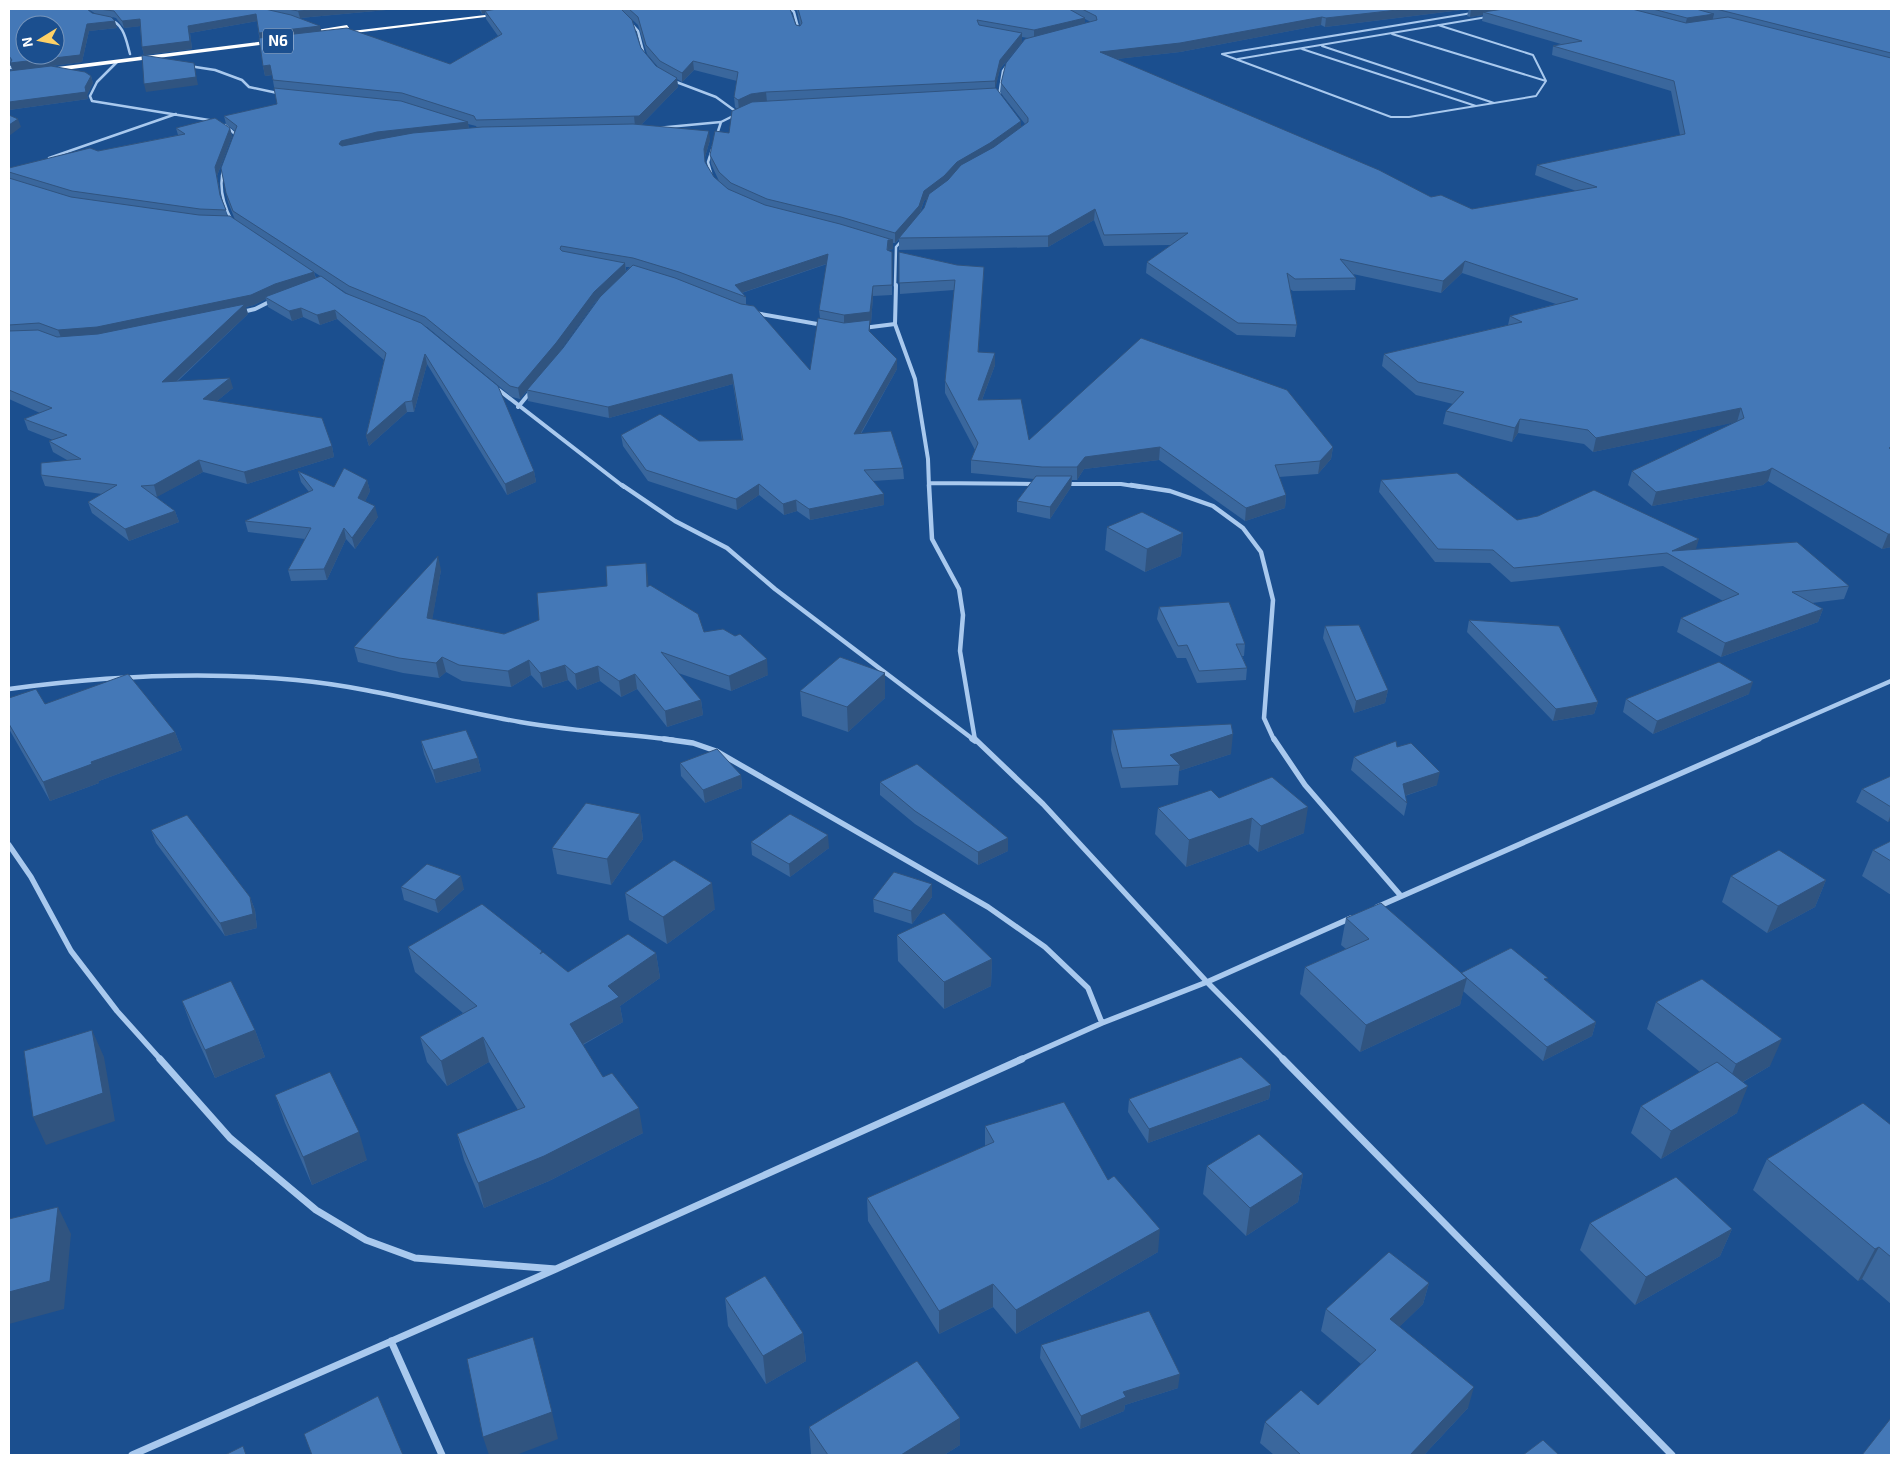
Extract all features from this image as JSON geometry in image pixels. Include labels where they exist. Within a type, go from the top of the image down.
[{"type":"highway","name":"N6","points":[[504,9],[319,29],[296,36],[548,9]]},
{"type":"highway","name":"N6","points":[[286,37],[149,58],[53,70],[9,69],[130,54],[286,37]]},
{"type":"street","points":[[791,9],[794,12],[799,32]]},
{"type":"street","points":[[626,18],[638,31],[640,47],[647,60]]},
{"type":"street","points":[[102,19],[115,21],[125,34],[130,54]]},
{"type":"street","points":[[149,58],[159,60]]},
{"type":"street","points":[[117,62],[97,82],[90,96],[92,101],[179,114],[223,124],[236,135],[235,141]]},
{"type":"street","points":[[1004,104],[997,93],[1003,70],[1009,62]]},
{"type":"street","points":[[187,66],[232,75],[242,80],[249,87],[263,92],[288,95]]},
{"type":"street","points":[[53,70],[67,74]]},
{"type":"street","points":[[668,78],[716,97],[738,114]]},
{"type":"street","points":[[92,80],[97,82]]},
{"type":"street","points":[[655,128],[721,122],[745,110]]},
{"type":"street","points":[[41,162],[156,120],[179,114]]},
{"type":"street","points":[[715,179],[710,172],[708,162],[721,122]]},
{"type":"street","points":[[228,158],[220,176],[221,190],[233,222]]},
{"type":"street","points":[[226,222],[233,222],[240,226]]},
{"type":"street","points":[[906,235],[896,248],[895,324],[915,379],[930,483],[932,539],[936,550],[959,589],[963,616],[960,650],[975,741]]},
{"type":"street","points":[[887,245],[896,248]]},
{"type":"street","points":[[240,312],[256,309],[279,297]]},
{"type":"street","points":[[752,312],[827,326]]},
{"type":"street","points":[[858,328],[895,324]]},
{"type":"street","points":[[490,383],[518,407],[623,486],[675,521],[727,548],[775,588],[975,741],[1043,804],[1206,982],[1672,1455]]},
{"type":"street","points":[[518,407],[536,385]]},
{"type":"street","points":[[930,483],[1046,484]]},
{"type":"street","points":[[1055,484],[1121,484],[1170,491],[1213,506],[1243,528],[1261,552],[1273,600],[1264,718],[1276,744],[1305,785],[1402,896]]},
{"type":"street","points":[[9,688],[64,680],[155,674],[315,683],[392,694],[479,714],[540,725],[693,743],[716,751],[773,782],[898,857],[988,907],[1044,947],[1088,988],[1102,1023]]},
{"type":"street","points":[[1366,912],[1891,681]]},
{"type":"street","points":[[9,845],[31,877],[71,951],[117,1011],[230,1138],[316,1210],[366,1240],[415,1258],[556,1269]]},
{"type":"street","points":[[132,1455],[556,1269],[1102,1023],[1206,982],[1357,916]]},
{"type":"street","points":[[391,1341],[442,1455]]},
{"type":"lane","points":[[1476,12],[1222,54],[1391,117],[1409,117],[1536,96],[1546,81]]},
{"type":"lane","points":[[1236,60],[1496,15]]},
{"type":"lane","points":[[1438,25],[1534,55],[1546,81]]},
{"type":"lane","points":[[1390,33],[1546,81]]},
{"type":"lane","points":[[1320,45],[1496,103]]},
{"type":"lane","points":[[1302,48],[1478,107]]},
{"type":"building","points":[[9,9],[87,9],[92,13],[111,17],[115,21],[87,24],[80,55],[65,57],[65,15],[15,15],[15,62],[10,63],[12,60],[9,56]]},
{"type":"building","points":[[99,9],[265,9],[291,15],[320,26],[259,33],[256,14],[188,26],[190,41],[142,47],[140,19],[122,21],[114,11]]},
{"type":"building","points":[[288,9],[324,9],[298,11]]},
{"type":"building","points":[[497,9],[621,9],[632,20],[641,48],[656,66],[677,78],[639,116],[476,120],[474,116],[402,93],[273,80],[270,65],[263,66],[259,38],[347,28],[450,64],[502,34],[485,11]]},
{"type":"building","points":[[629,9],[790,9],[796,25],[800,26],[802,23],[798,9],[1069,9],[1085,18],[1034,30],[977,20],[979,25],[1022,33],[1000,60],[995,81],[766,92],[751,94],[738,100],[734,97],[738,72],[693,61],[682,73],[660,61],[646,45],[638,17]]},
{"type":"building","points":[[1082,9],[1406,9],[1322,17],[1180,43],[1100,52],[1379,170],[1431,197],[1441,195],[1472,209],[1597,187],[1537,165],[1685,134],[1674,81],[1553,46],[1582,41],[1483,12],[1504,9],[1632,9],[1686,23],[1728,17],[1891,58],[1891,447],[1889,448],[1891,449],[1891,534],[1772,468],[1767,471],[1656,492],[1632,471],[1744,418],[1741,408],[1596,438],[1588,430],[1520,419],[1515,428],[1446,411],[1464,392],[1418,382],[1384,354],[1522,322],[1510,316],[1578,299],[1465,261],[1443,281],[1340,259],[1356,278],[1295,279],[1287,273],[1297,325],[1238,323],[1147,262],[1188,233],[1104,235],[1095,209],[1048,236],[899,238],[924,208],[929,194],[948,180],[961,165],[994,147],[1028,122],[1028,118],[1001,83],[1006,63],[1025,39],[1097,20],[1096,16]]},
{"type":"building","points":[[1653,9],[1696,9],[1714,14],[1687,18]]},
{"type":"building","points":[[1716,9],[1891,9],[1891,53]]},
{"type":"building","points":[[142,55],[194,63],[196,77],[144,84]]},
{"type":"building","points":[[51,66],[85,72],[91,76],[85,87],[86,92],[9,102],[9,71]]},
{"type":"building","points":[[274,88],[401,101],[468,122],[377,132],[341,141],[339,144],[342,146],[413,133],[482,127],[633,124],[709,131],[704,149],[705,162],[714,177],[728,189],[765,205],[893,240],[888,240],[887,250],[892,252],[892,285],[873,286],[870,312],[844,315],[819,310],[828,254],[735,285],[746,297],[679,272],[633,258],[561,246],[560,249],[562,251],[625,263],[594,292],[556,343],[518,388],[510,386],[425,317],[349,286],[233,211],[226,193],[221,168],[237,126],[224,116],[277,104]]},
{"type":"building","points":[[996,88],[1021,121],[990,143],[957,162],[944,176],[924,191],[919,206],[895,233],[841,217],[767,199],[731,183],[719,172],[710,155],[715,131],[729,133],[732,111],[752,102]]},
{"type":"building","points":[[9,115],[18,119],[9,125]]},
{"type":"building","points":[[215,118],[230,128],[215,167],[220,195],[226,210],[200,209],[72,191],[9,172],[9,168],[90,148],[98,151],[185,134],[176,128]]},
{"type":"building","points":[[9,178],[71,197],[199,215],[230,216],[314,272],[275,284],[251,295],[97,327],[58,330],[39,323],[9,325]]},
{"type":"building","points":[[899,252],[957,265],[984,267],[978,352],[995,353],[978,400],[1021,399],[1029,440],[1141,338],[1287,390],[1333,447],[1320,461],[1275,465],[1286,495],[1246,508],[1160,447],[1085,457],[1077,467],[1042,467],[971,460],[978,443],[945,381],[955,280],[899,283]]},
{"type":"building","points":[[633,265],[675,278],[741,304],[754,306],[810,370],[818,318],[844,323],[870,320],[869,331],[897,359],[854,434],[891,431],[903,468],[864,470],[884,494],[809,509],[796,500],[783,504],[759,484],[736,499],[646,470],[621,435],[660,414],[699,441],[743,440],[732,374],[608,407],[527,390],[563,348],[600,297]]},
{"type":"building","points":[[321,276],[345,293],[421,323],[498,386],[534,471],[505,484],[425,354],[412,401],[405,402],[366,436],[386,353],[335,310],[317,315],[301,308],[289,311],[265,297]]},
{"type":"building","points":[[245,304],[162,382],[230,378],[203,399],[322,418],[332,446],[244,472],[199,460],[154,485],[141,486],[175,511],[125,529],[88,502],[117,485],[41,475],[41,463],[81,459],[49,441],[67,435],[24,419],[52,408],[9,390],[9,331],[38,330],[57,337],[98,334]]},
{"type":"building","points":[[344,468],[367,480],[358,498],[375,506],[352,538],[344,528],[324,569],[288,570],[311,528],[245,521],[313,490],[298,471],[334,487]]},
{"type":"building","points":[[1457,473],[1517,520],[1538,516],[1594,490],[1699,539],[1672,551],[1797,542],[1849,586],[1792,592],[1823,609],[1725,643],[1681,618],[1739,594],[1667,553],[1514,568],[1493,550],[1438,549],[1381,480]]},
{"type":"building","points":[[1036,476],[1072,476],[1050,507],[1017,501]]},
{"type":"building","points":[[1142,512],[1183,533],[1147,549],[1107,527]]},
{"type":"building","points":[[438,556],[427,618],[504,634],[539,620],[537,593],[607,586],[606,566],[646,563],[647,587],[650,585],[698,614],[704,632],[723,629],[735,636],[740,634],[767,659],[729,676],[661,652],[701,700],[665,711],[635,674],[619,681],[598,666],[575,674],[565,665],[540,673],[529,660],[508,671],[459,665],[442,657],[436,663],[399,658],[354,647]]},
{"type":"building","points":[[1229,602],[1245,644],[1236,644],[1247,668],[1199,671],[1187,645],[1178,646],[1159,607]]},
{"type":"building","points":[[1469,620],[1559,626],[1598,702],[1556,709]]},
{"type":"building","points":[[1359,625],[1388,690],[1356,701],[1325,626]]},
{"type":"building","points":[[840,657],[885,673],[847,707],[800,691]]},
{"type":"building","points":[[1719,662],[1753,682],[1657,721],[1626,699]]},
{"type":"building","points":[[128,674],[175,732],[91,762],[92,764],[43,782],[9,724],[9,698],[36,689],[45,704]]},
{"type":"building","points":[[1231,724],[1233,734],[1170,755],[1180,765],[1122,768],[1112,730]]},
{"type":"building","points":[[466,730],[478,758],[433,770],[421,741]]},
{"type":"building","points":[[1396,741],[1397,747],[1411,743],[1440,772],[1403,784],[1407,803],[1354,757]]},
{"type":"building","points":[[717,749],[741,775],[703,790],[680,763]]},
{"type":"building","points":[[917,764],[1008,838],[978,852],[915,811],[880,782]]},
{"type":"building","points":[[1891,776],[1891,807],[1862,789]]},
{"type":"building","points":[[1272,777],[1308,807],[1261,826],[1252,818],[1189,840],[1158,808],[1211,790],[1219,798]]},
{"type":"building","points":[[586,803],[640,814],[607,859],[552,848]]},
{"type":"building","points":[[790,814],[828,835],[789,864],[751,842]]},
{"type":"building","points":[[187,815],[250,897],[253,914],[220,923],[151,830]]},
{"type":"building","points":[[1891,841],[1891,861],[1873,850]]},
{"type":"building","points":[[1779,850],[1826,880],[1778,906],[1731,876]]},
{"type":"building","points":[[674,860],[712,883],[663,917],[625,893]]},
{"type":"building","points":[[427,864],[461,876],[435,900],[401,887]]},
{"type":"building","points":[[894,872],[932,884],[911,911],[873,899]]},
{"type":"building","points":[[1381,903],[1467,978],[1366,1025],[1305,967],[1369,939],[1346,918]]},
{"type":"building","points":[[482,904],[542,951],[540,954],[543,952],[568,972],[628,934],[656,953],[608,986],[619,997],[570,1024],[603,1077],[612,1073],[639,1108],[544,1156],[478,1183],[457,1134],[525,1107],[483,1037],[441,1061],[420,1037],[477,1006],[408,947]]},
{"type":"building","points":[[944,913],[992,959],[944,982],[897,935]]},
{"type":"building","points":[[1511,948],[1548,978],[1544,979],[1596,1022],[1547,1047],[1461,973]]},
{"type":"building","points":[[1702,979],[1782,1039],[1736,1064],[1656,1002]]},
{"type":"building","points":[[231,981],[255,1030],[205,1050],[182,1001]]},
{"type":"building","points":[[92,1030],[103,1093],[33,1117],[24,1051]]},
{"type":"building","points":[[1241,1057],[1271,1085],[1149,1129],[1129,1099]]},
{"type":"building","points":[[1717,1062],[1748,1086],[1671,1131],[1641,1106]]},
{"type":"building","points":[[330,1072],[359,1132],[303,1157],[275,1095]]},
{"type":"building","points":[[1064,1102],[1108,1180],[1114,1176],[1160,1229],[1016,1310],[993,1284],[939,1311],[867,1198],[994,1142],[985,1126]]},
{"type":"building","points":[[1863,1103],[1891,1125],[1891,1257],[1879,1247],[1875,1249],[1767,1159]]},
{"type":"building","points":[[1259,1134],[1303,1174],[1250,1208],[1207,1166]]},
{"type":"building","points":[[1676,1177],[1732,1229],[1646,1277],[1590,1223]]},
{"type":"building","points":[[58,1207],[50,1281],[9,1292],[9,1219]]},
{"type":"building","points":[[1389,1252],[1429,1283],[1390,1319],[1474,1387],[1410,1455],[1301,1455],[1265,1422],[1301,1390],[1318,1405],[1376,1350],[1326,1309]]},
{"type":"building","points":[[765,1276],[803,1333],[763,1356],[725,1298]]},
{"type":"building","points":[[1149,1311],[1180,1374],[1123,1392],[1126,1397],[1081,1416],[1041,1345]]},
{"type":"building","points":[[533,1337],[552,1412],[483,1437],[467,1359]]},
{"type":"building","points":[[917,1361],[960,1418],[901,1455],[828,1455],[809,1427]]},
{"type":"building","points":[[378,1396],[403,1455],[312,1455],[304,1434]]},
{"type":"building","points":[[1891,1418],[1891,1455],[1862,1455]]},
{"type":"building","points":[[1543,1440],[1559,1455],[1523,1455]]},
{"type":"building","points":[[243,1446],[246,1455],[225,1455]]}]
